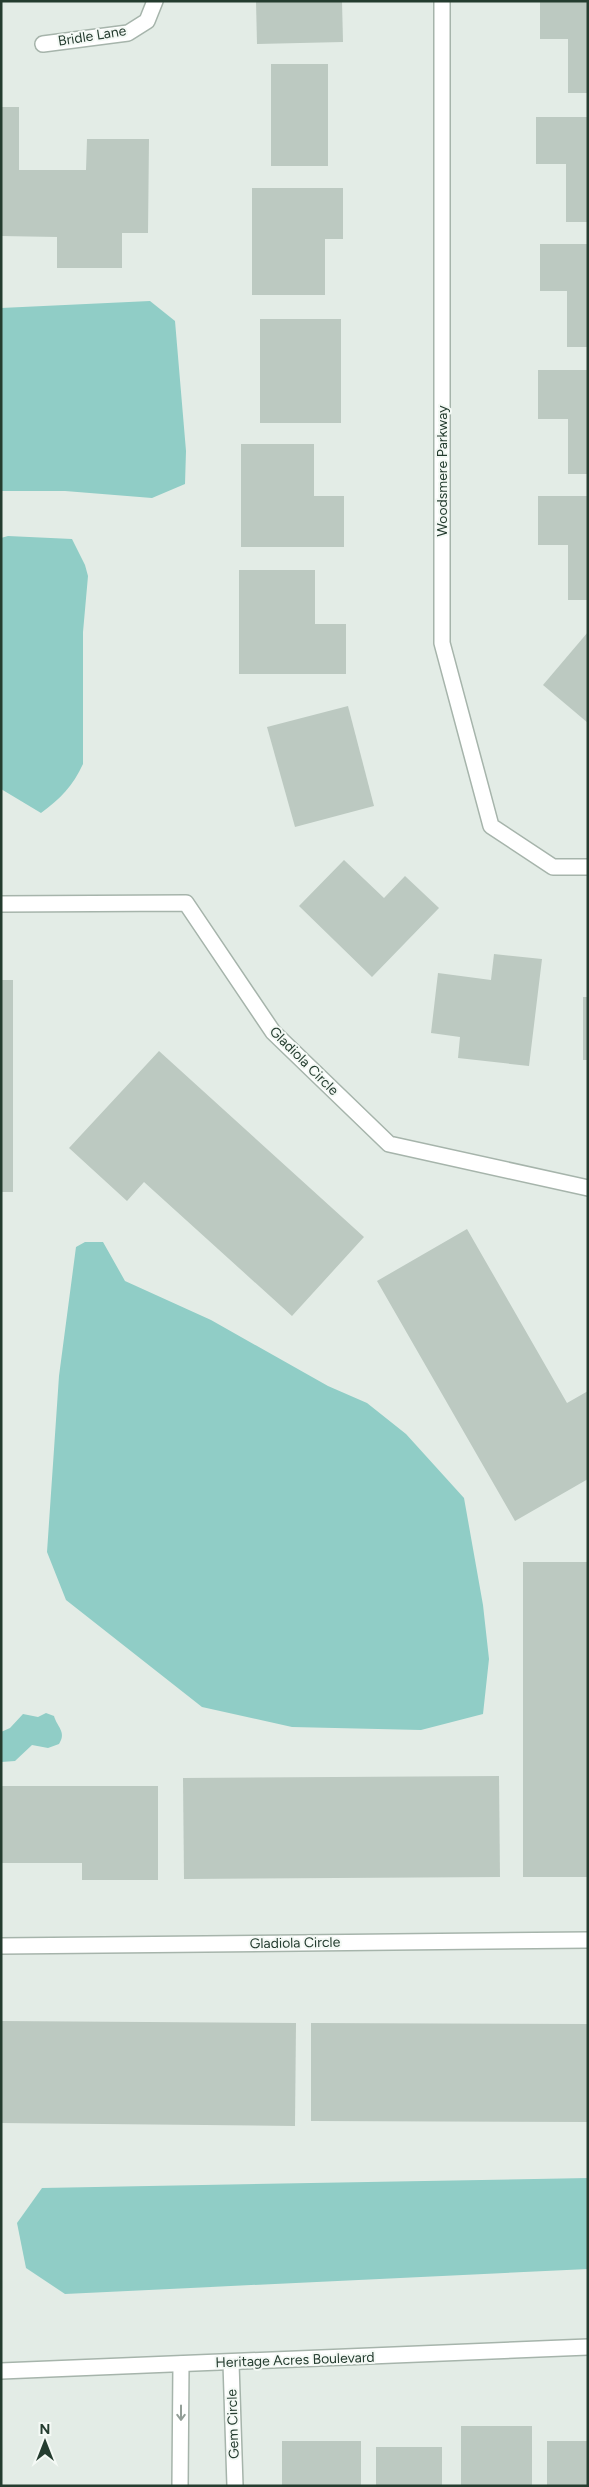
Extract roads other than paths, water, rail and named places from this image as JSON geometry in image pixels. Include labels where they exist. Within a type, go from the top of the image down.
[{"type":"street","name":"Bridle Lane","points":[[43,44],[128,33],[147,21],[156,1]]},
{"type":"street","name":"Woodsmere Parkway","points":[[442,1],[442,643],[491,826],[553,867],[588,867]]},
{"type":"street","name":"Gladiola Circle","points":[[1,904],[186,903],[273,1032],[389,1144],[588,1188]]},
{"type":"street","name":"Gladiola Circle","points":[[1,1946],[588,1940]]},
{"type":"street","name":"Heritage Acres Boulevard","points":[[1,2371],[588,2347]]},
{"type":"street","name":"Gem Circle","points":[[231,2363],[235,2486]]},
{"type":"street","points":[[180,2486],[181,2364]]},
{"type":"water","points":[[150,301],[175,321],[186,451],[185,484],[152,498],[65,491],[1,491],[1,308]]},
{"type":"water","points":[[8,536],[72,539],[85,565],[88,576],[83,632],[83,764],[75,779],[65,791],[41,813],[1,789],[1,538]]},
{"type":"water","points":[[85,1242],[103,1242],[125,1281],[211,1320],[328,1386],[367,1403],[406,1434],[464,1498],[483,1605],[489,1659],[483,1714],[421,1730],[292,1727],[202,1707],[66,1600],[47,1552],[59,1376],[76,1247]]},
{"type":"water","points":[[46,1713],[54,1716],[61,1730],[62,1736],[59,1744],[48,1748],[32,1745],[15,1761],[1,1762],[1,1732],[10,1728],[23,1714],[38,1717]]},
{"type":"water","points":[[588,2178],[588,2269],[65,2294],[26,2268],[17,2223],[42,2188]]}]
